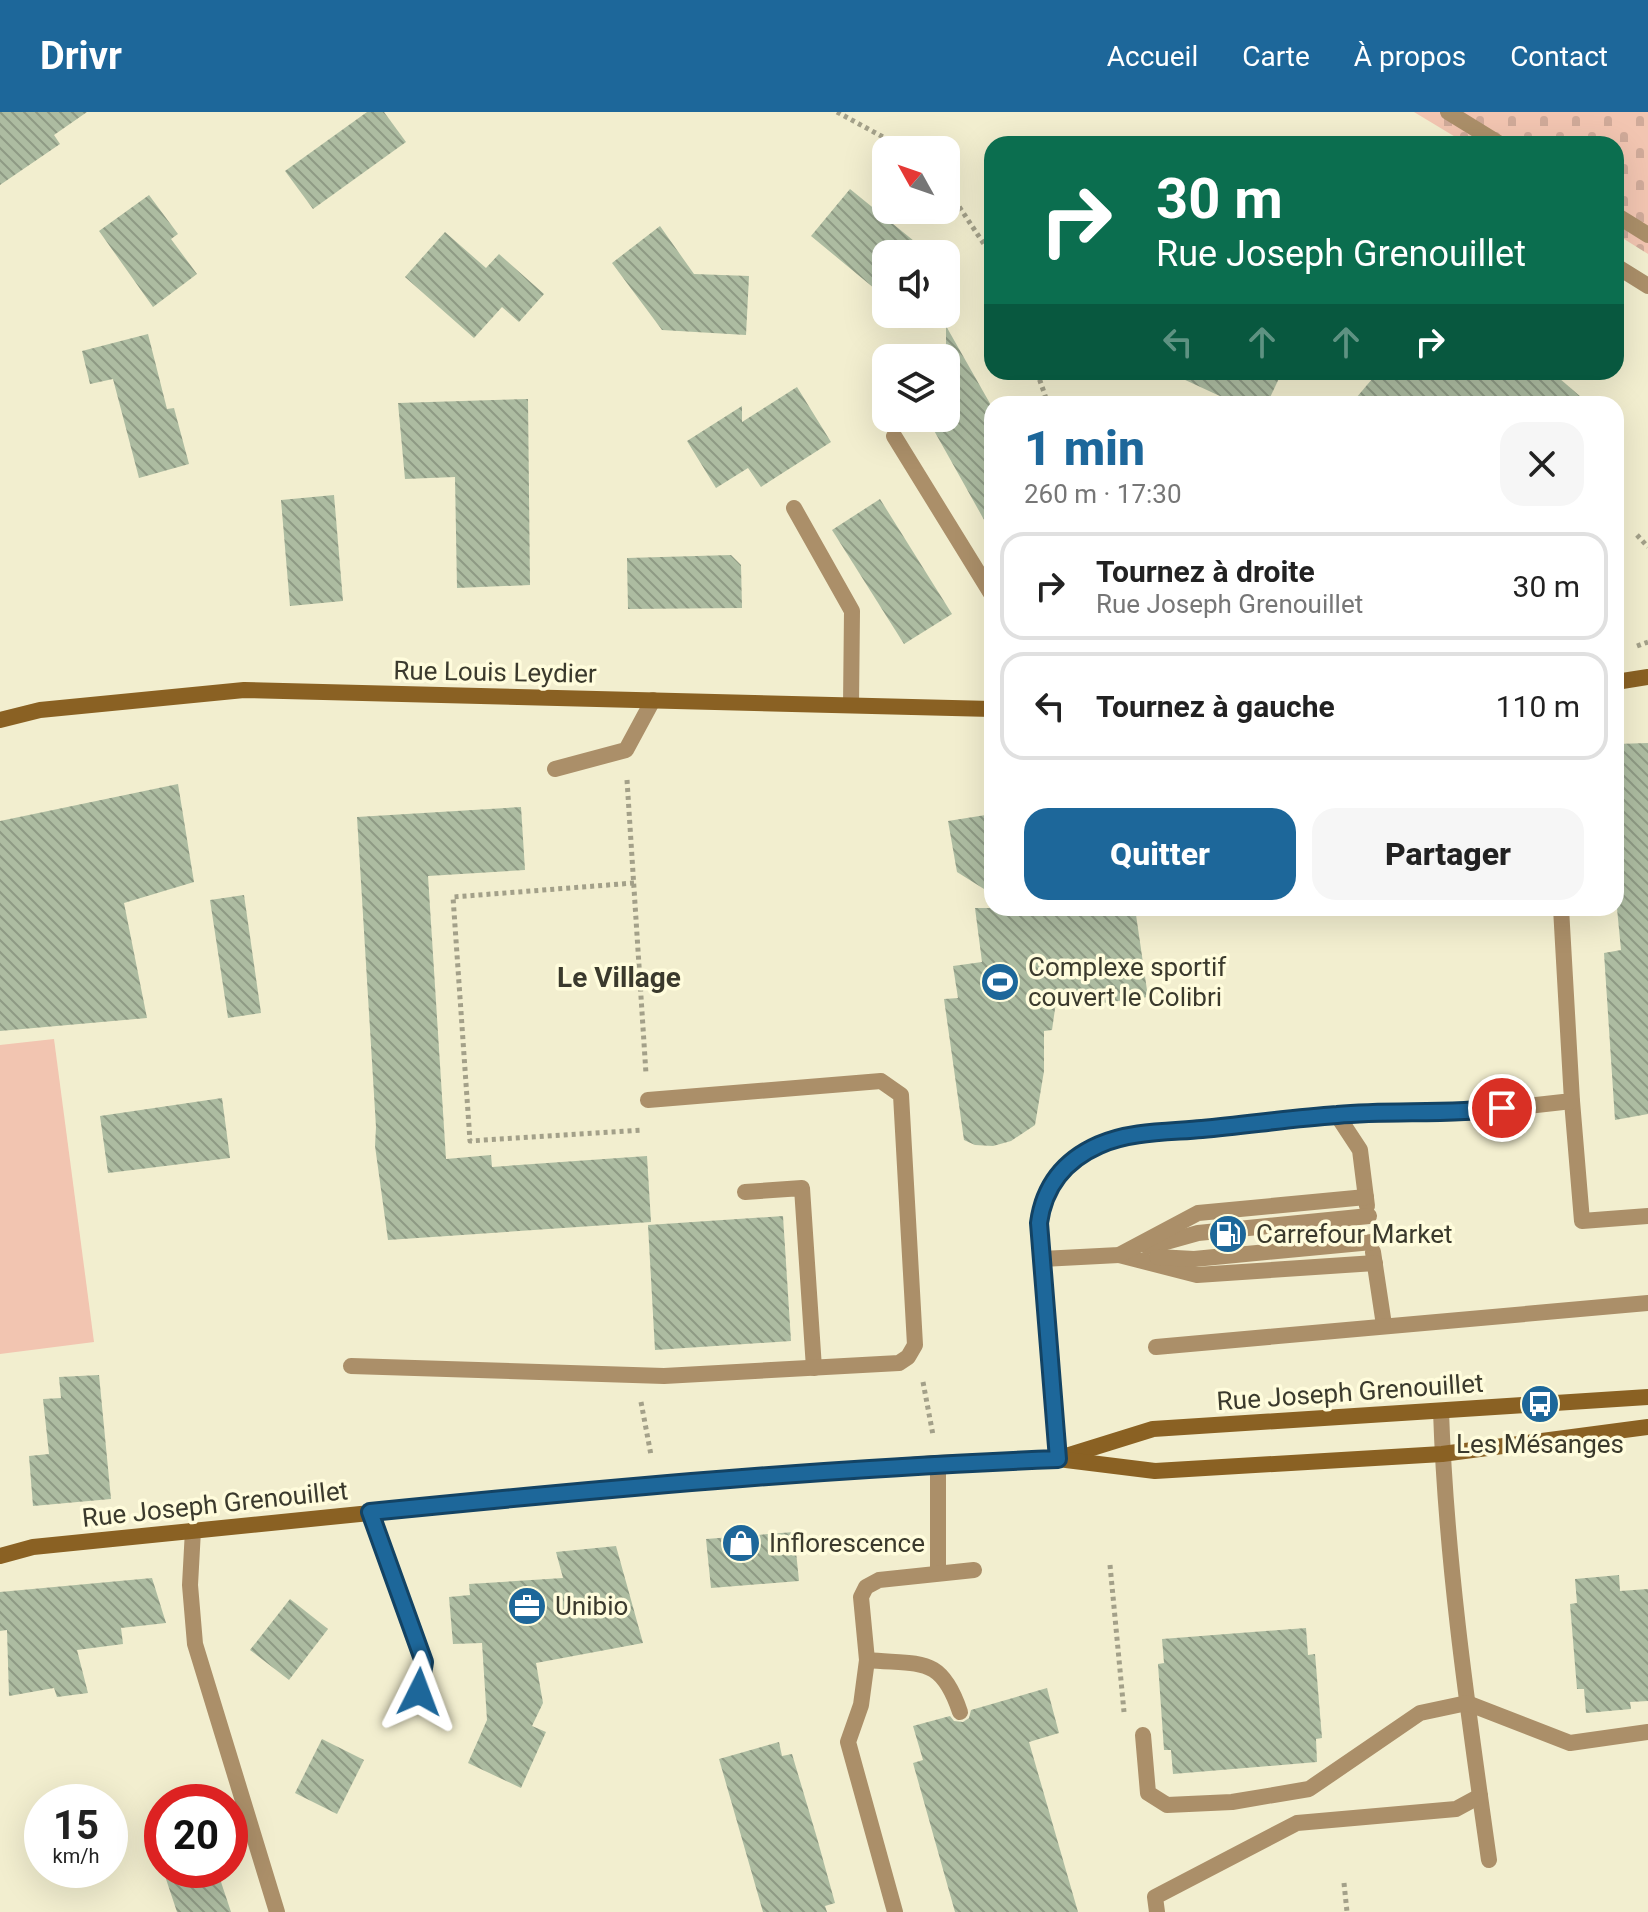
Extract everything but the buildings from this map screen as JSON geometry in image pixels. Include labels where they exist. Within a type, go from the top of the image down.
[{"type":"main road","points":[[1624,681],[1648,677]]},
{"type":"main road","name":"Rue Louis Leydier","points":[[0,720],[40,710],[244,690],[984,709]]},
{"type":"main road","name":"Rue Joseph Grenouillet","points":[[1058,1459],[1153,1429],[1648,1397]]},
{"type":"main road","name":"Rue Joseph Grenouillet","points":[[0,1556],[33,1547],[657,1484],[938,1463],[1058,1459],[1155,1471],[1442,1454],[1648,1427]]},
{"type":"street","points":[[1448,112],[1487,136]]},
{"type":"street","points":[[1624,220],[1648,235]]},
{"type":"street","points":[[1624,271],[1648,286]]},
{"type":"street","points":[[894,436],[984,582]]},
{"type":"street","points":[[794,508],[852,611],[851,705]]},
{"type":"street","points":[[555,769],[626,750],[653,700]]},
{"type":"street","points":[[1561,916],[1582,1221],[1648,1216]]},
{"type":"street","points":[[351,1366],[637,1375],[899,1363],[908,1357],[915,1345],[901,1095],[893,1087],[881,1081],[648,1100]]},
{"type":"street","points":[[1058,1459],[1039,1223],[1042,1202],[1055,1178],[1075,1159],[1102,1143],[1138,1135],[1337,1115],[1464,1113],[1572,1101]]},
{"type":"street","points":[[1337,1115],[1360,1150],[1384,1325]]},
{"type":"street","points":[[745,1192],[802,1188],[814,1368]]},
{"type":"street","points":[[1119,1255],[1198,1213],[1366,1197]]},
{"type":"street","points":[[1119,1255],[1198,1233],[1369,1216]]},
{"type":"street","points":[[1042,1259],[1119,1255],[1194,1259],[1372,1242]]},
{"type":"street","points":[[1119,1255],[1197,1275],[1375,1263]]},
{"type":"street","points":[[1156,1347],[1648,1303]]},
{"type":"street","points":[[1441,1411],[1442,1454],[1467,1703],[1489,1860]]},
{"type":"street","points":[[938,1463],[938,1573]]},
{"type":"street","points":[[370,1512],[424,1662],[419,1692]]},
{"type":"street","points":[[193,1530],[190,1585],[195,1644],[277,1912]]},
{"type":"street","points":[[895,1912],[848,1742],[861,1705],[867,1660],[861,1597],[866,1587],[879,1580],[974,1570]]},
{"type":"street","points":[[867,1660],[925,1665],[935,1669],[952,1687],[960,1712]]},
{"type":"street","points":[[1143,1735],[1148,1793],[1167,1805],[1232,1802],[1309,1789],[1420,1713],[1467,1703],[1570,1743],[1648,1732]]},
{"type":"street","points":[[1157,1912],[1155,1897],[1297,1823],[1456,1809],[1480,1796]]},
{"type":"path","points":[[837,112],[881,136]]},
{"type":"path","points":[[960,208],[984,244]]},
{"type":"path","points":[[1637,535],[1648,547]]},
{"type":"path","points":[[626,750],[648,1100],[648,1130],[470,1141],[453,897],[634,883]]},
{"type":"path","points":[[908,1357],[925,1384],[938,1463]]},
{"type":"path","points":[[637,1375],[657,1484]]},
{"type":"path","points":[[1110,1565],[1125,1714],[1143,1735]]},
{"type":"path","points":[[1344,1883],[1347,1912]]},
{"type":"green space","points":[[1414,112],[1648,112],[1648,254],[1624,239],[1624,136],[1454,136]]},
{"type":"green space","points":[[54,1039],[94,1342],[0,1354],[0,1045]]},
{"type":"place","name":"Complexe sportif couvert le Colibri","points":[[1000,982]]},
{"type":"place","name":"Carrefour Market","points":[[1228,1234]]},
{"type":"place","name":"Les Mésanges","points":[[1540,1404]]},
{"type":"place","name":"Inflorescence","points":[[741,1543]]},
{"type":"place","name":"Unibio","points":[[527,1606]]},
{"type":"district","name":"Le Village","points":[[619,977]]},
{"type":"route","points":[[419,1692],[424,1662],[370,1512],[657,1484],[938,1463],[1058,1459],[1039,1223],[1042,1202],[1055,1178],[1075,1159],[1102,1143],[1138,1135],[1337,1115],[1464,1113],[1502,1108]]}]
